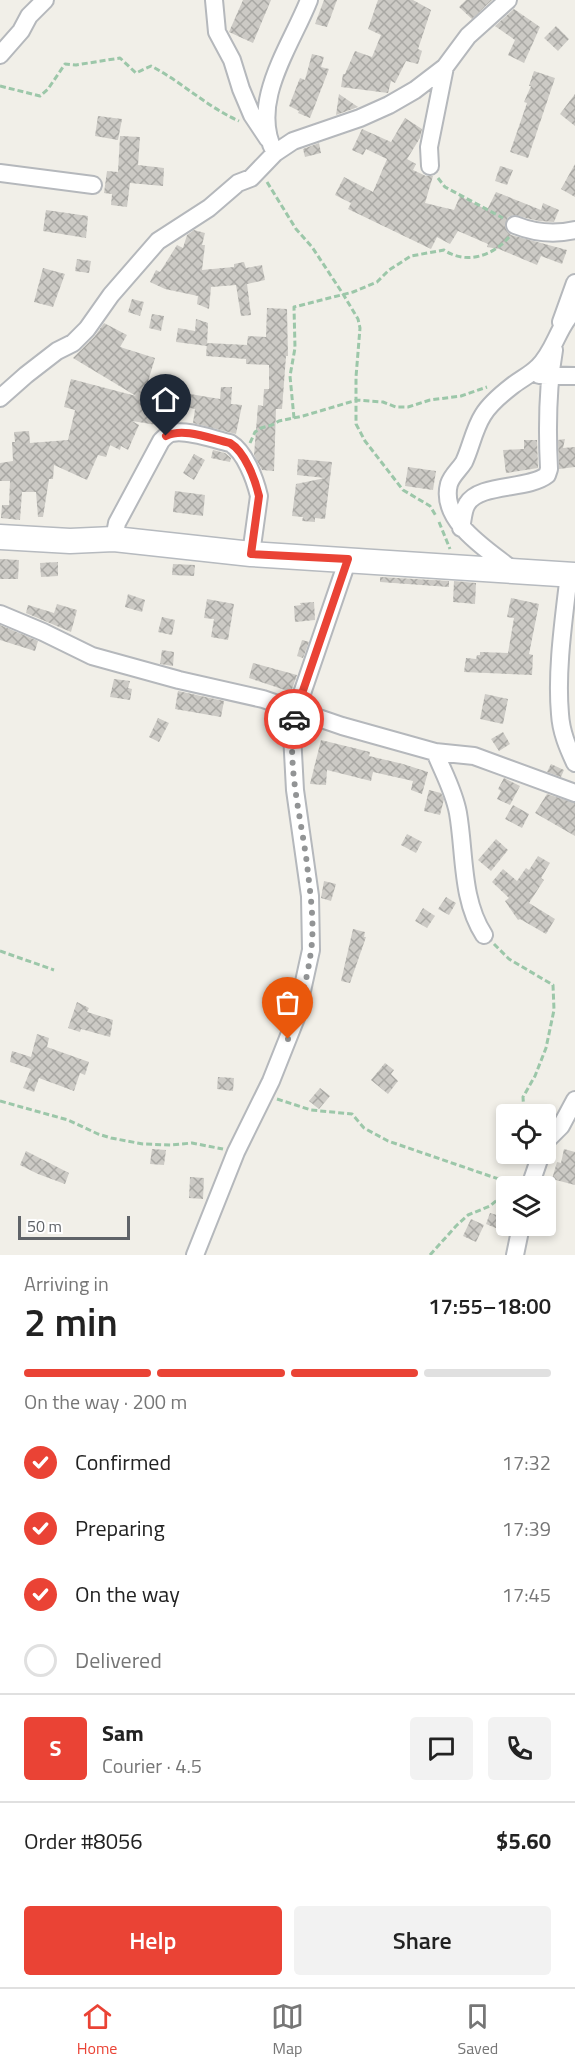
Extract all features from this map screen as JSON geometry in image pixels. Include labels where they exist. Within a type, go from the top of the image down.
[{"type":"street","points":[[0,56],[21,31],[29,16],[45,0]]},
{"type":"street","points":[[214,0],[217,32],[232,60],[252,115],[272,146]]},
{"type":"street","points":[[0,398],[57,351],[73,343],[158,241],[197,217],[228,190],[259,171],[272,146],[267,116],[271,92],[288,43],[309,0]]},
{"type":"street","points":[[272,146],[360,118],[389,105],[422,85],[445,67],[468,36],[508,0]]},
{"type":"street","points":[[430,166],[429,147],[445,67]]},
{"type":"street","points":[[0,173],[93,185]]},
{"type":"street","points":[[515,225],[529,231],[553,234],[575,230]]},
{"type":"street","points":[[515,571],[461,528],[452,514],[448,498],[449,486],[453,474],[463,463],[483,414],[513,385],[529,376],[541,365],[556,336],[575,283]]},
{"type":"street","points":[[461,528],[467,503],[477,494],[536,481],[547,475],[549,469],[546,427],[556,336],[575,310]]},
{"type":"street","points":[[529,376],[575,376]]},
{"type":"street","points":[[114,539],[117,523],[161,441],[172,432],[185,433],[230,443],[240,453],[257,487],[259,496],[251,554]]},
{"type":"street","points":[[0,537],[78,541],[114,539],[251,554],[572,574],[561,647],[560,715],[565,741],[575,764]]},
{"type":"street","points":[[195,1255],[236,1152],[271,1081],[296,1018],[311,950],[310,896],[295,790],[292,734],[296,711],[348,559]]},
{"type":"street","points":[[0,614],[92,656],[179,680],[263,699],[435,752],[474,756],[575,793]]},
{"type":"street","points":[[435,752],[449,783],[457,810],[471,913],[483,935]]},
{"type":"street","points":[[556,1131],[575,1100]]},
{"type":"street","points":[[515,1255],[519,1236]]},
{"type":"path","points":[[0,86],[40,96],[48,89],[65,64],[120,58],[136,73],[151,66],[157,69],[199,99],[244,123]]},
{"type":"path","points":[[294,418],[290,376],[295,348],[294,307],[344,294],[377,282],[389,270],[411,256],[425,252],[444,250],[471,257],[489,254],[504,244],[515,225],[445,187],[430,166]]},
{"type":"path","points":[[259,171],[296,229],[312,247],[344,294],[358,319],[360,327],[356,377],[356,424],[371,451],[381,459],[403,490],[430,506],[445,536],[456,567]]},
{"type":"path","points":[[240,453],[255,432],[279,421],[357,400],[408,407],[430,400],[461,396],[499,383],[513,385]]},
{"type":"path","points":[[483,935],[509,959],[553,985],[554,1010],[546,1047],[535,1076],[523,1097],[523,1104]]},
{"type":"path","points":[[0,951],[54,970]]},
{"type":"path","points":[[259,1104],[270,1098],[280,1099],[311,1110],[352,1114],[364,1128],[388,1141],[496,1178]]},
{"type":"path","points":[[0,1101],[68,1120],[111,1138],[143,1144],[206,1144],[236,1152]]},
{"type":"path","points":[[430,1255],[468,1215],[496,1201]]},
{"type":"building","points":[[243,0],[271,0],[253,43],[229,32]]},
{"type":"building","points":[[324,0],[337,0],[327,27],[315,24]]},
{"type":"building","points":[[378,0],[413,0],[431,10],[418,49],[422,51],[418,64],[406,61],[395,83],[391,81],[388,93],[341,87],[343,74],[355,51],[372,57],[381,35],[368,29]]},
{"type":"building","points":[[466,0],[492,0],[472,19],[459,7]]},
{"type":"building","points":[[514,9],[540,27],[524,63],[508,55],[515,40],[495,26]]},
{"type":"building","points":[[556,26],[569,39],[558,51],[544,38]]},
{"type":"building","points":[[312,54],[324,57],[321,67],[329,69],[310,118],[289,106],[300,78],[305,80]]},
{"type":"building","points":[[534,71],[555,78],[528,158],[510,152],[527,103],[524,102]]},
{"type":"building","points":[[339,94],[358,107],[336,115]]},
{"type":"building","points":[[575,94],[575,126],[560,114]]},
{"type":"building","points":[[98,116],[122,119],[118,140],[95,136]]},
{"type":"building","points":[[405,118],[422,129],[420,138],[407,159],[416,164],[413,170],[426,176],[433,176],[425,203],[454,210],[460,196],[487,210],[496,192],[541,210],[543,203],[559,210],[554,222],[514,215],[508,217],[505,226],[511,235],[567,250],[562,264],[541,256],[537,265],[499,249],[487,247],[488,244],[458,231],[450,244],[437,237],[431,249],[348,209],[351,203],[335,195],[344,177],[373,192],[387,159],[366,149],[363,155],[352,150],[362,129],[391,142]]},
{"type":"building","points":[[120,136],[140,137],[138,165],[164,168],[163,186],[130,183],[127,207],[111,205],[112,194],[104,193],[107,171],[118,172]]},
{"type":"building","points":[[319,143],[321,153],[305,157],[303,149]]},
{"type":"building","points":[[575,164],[575,197],[561,189]]},
{"type":"building","points":[[500,166],[513,170],[507,185],[495,181]]},
{"type":"building","points":[[46,210],[88,216],[86,238],[43,231]]},
{"type":"building","points":[[194,230],[205,233],[202,245],[205,245],[202,270],[234,267],[234,264],[244,262],[246,268],[262,265],[265,280],[247,284],[251,315],[241,316],[236,285],[211,287],[209,309],[197,304],[198,296],[165,289],[150,282],[156,270],[160,272],[177,245],[183,248],[187,235]]},
{"type":"building","points":[[77,259],[91,261],[89,273],[75,271]]},
{"type":"building","points":[[43,268],[65,274],[53,307],[34,302]]},
{"type":"building","points":[[132,299],[144,302],[140,316],[128,312]]},
{"type":"building","points":[[267,308],[287,309],[288,356],[286,356],[282,409],[276,409],[274,471],[262,470],[254,455],[258,405],[263,406],[264,389],[269,389],[269,365],[246,364],[246,359],[206,356],[207,343],[247,345],[248,336],[266,337]]},
{"type":"building","points":[[152,314],[164,316],[161,331],[149,328]]},
{"type":"building","points":[[196,319],[208,323],[207,346],[176,342],[178,328],[195,331]]},
{"type":"building","points":[[104,323],[127,335],[120,347],[155,358],[147,385],[176,402],[163,426],[132,421],[139,425],[128,450],[121,446],[120,450],[110,445],[106,457],[98,455],[87,480],[54,465],[53,479],[49,479],[43,517],[38,517],[36,492],[22,492],[20,520],[1,518],[2,505],[9,505],[10,481],[0,481],[0,463],[13,461],[14,432],[29,431],[30,443],[68,440],[75,410],[64,407],[71,379],[136,396],[73,358],[95,336]]},
{"type":"building","points":[[221,387],[232,387],[231,404],[242,405],[236,434],[193,423],[195,409],[181,406],[184,393],[220,399]]},
{"type":"building","points":[[565,439],[563,448],[575,447],[575,467],[559,469],[558,440]]},
{"type":"building","points":[[524,440],[537,440],[538,468],[506,473],[503,450],[524,449]]},
{"type":"building","points":[[213,450],[225,453],[231,458],[230,462],[211,458]]},
{"type":"building","points":[[194,454],[205,460],[194,480],[183,473]]},
{"type":"building","points":[[298,459],[332,462],[325,519],[315,518],[315,522],[302,521],[303,517],[292,516],[296,484],[325,478],[297,475]]},
{"type":"building","points":[[408,467],[436,471],[433,490],[405,486]]},
{"type":"building","points":[[175,491],[205,495],[203,516],[173,512]]},
{"type":"building","points":[[0,559],[19,560],[18,579],[0,579]]},
{"type":"building","points":[[58,562],[58,576],[41,577],[40,563]]},
{"type":"building","points":[[173,564],[195,565],[194,576],[172,575]]},
{"type":"building","points":[[380,577],[449,581],[449,587],[380,582]]},
{"type":"building","points":[[454,581],[476,583],[475,604],[453,602]]},
{"type":"building","points":[[128,594],[145,600],[142,612],[125,607]]},
{"type":"building","points":[[511,598],[539,604],[529,654],[533,655],[532,675],[464,672],[466,658],[476,659],[480,652],[508,653],[514,618],[507,617]]},
{"type":"building","points":[[207,599],[234,604],[228,640],[211,637],[214,619],[204,618]]},
{"type":"building","points":[[314,602],[315,620],[295,622],[294,606]]},
{"type":"building","points":[[57,604],[77,610],[71,632],[26,613],[28,605],[54,613]]},
{"type":"building","points":[[162,617],[175,620],[172,635],[158,632]]},
{"type":"building","points":[[0,625],[38,641],[35,651],[0,640]]},
{"type":"building","points":[[302,640],[309,642],[303,658],[297,656]]},
{"type":"building","points":[[162,650],[174,652],[173,666],[160,664]]},
{"type":"building","points":[[253,663],[297,675],[291,692],[249,678]]},
{"type":"building","points":[[114,679],[130,681],[128,688],[132,689],[130,700],[110,697]]},
{"type":"building","points":[[178,691],[224,701],[221,717],[175,709]]},
{"type":"building","points":[[485,694],[508,699],[503,724],[480,719]]},
{"type":"building","points":[[158,718],[169,723],[159,742],[149,737]]},
{"type":"building","points":[[503,732],[510,744],[499,751],[491,739]]},
{"type":"building","points":[[321,740],[370,752],[369,756],[428,772],[422,794],[411,790],[413,781],[373,772],[371,781],[327,770],[326,785],[310,784]]},
{"type":"building","points":[[551,764],[564,770],[561,777],[547,772]]},
{"type":"building","points":[[504,778],[520,786],[510,805],[497,799],[501,791],[498,789]]},
{"type":"building","points":[[429,790],[441,793],[444,799],[440,815],[424,811]]},
{"type":"building","points":[[547,794],[575,803],[575,836],[535,813]]},
{"type":"building","points":[[513,805],[529,814],[522,828],[505,819]]},
{"type":"building","points":[[407,834],[422,842],[416,853],[401,845]]},
{"type":"building","points":[[496,839],[508,850],[491,871],[478,860]]},
{"type":"building","points":[[538,856],[550,863],[541,878],[544,880],[529,903],[555,919],[546,934],[518,920],[505,901],[509,898],[492,882],[503,869],[517,881],[526,868],[529,870]]},
{"type":"building","points":[[324,881],[336,884],[331,901],[321,898]]},
{"type":"building","points":[[446,897],[456,903],[449,915],[438,909]]},
{"type":"building","points":[[423,908],[435,916],[427,928],[415,921]]},
{"type":"building","points":[[353,929],[365,932],[364,937],[366,937],[350,983],[341,981]]},
{"type":"building","points":[[77,1002],[89,1008],[87,1012],[113,1020],[110,1037],[68,1028]]},
{"type":"building","points":[[37,1034],[49,1038],[47,1047],[89,1062],[85,1075],[80,1073],[74,1091],[39,1078],[34,1092],[23,1088],[31,1069],[10,1062],[12,1051],[31,1057]]},
{"type":"building","points":[[385,1063],[394,1070],[391,1074],[398,1081],[388,1094],[371,1080]]},
{"type":"building","points":[[218,1077],[234,1078],[233,1091],[217,1089]]},
{"type":"building","points":[[320,1088],[330,1096],[319,1109],[309,1101]]},
{"type":"building","points":[[152,1149],[166,1150],[164,1165],[150,1164]]},
{"type":"building","points":[[564,1149],[575,1152],[575,1185],[556,1180],[556,1176],[553,1176],[557,1162],[561,1163]]},
{"type":"building","points":[[26,1151],[69,1173],[65,1184],[20,1165]]},
{"type":"building","points":[[190,1177],[204,1178],[203,1199],[189,1198]]},
{"type":"building","points":[[490,1213],[496,1215],[496,1228],[486,1224]]},
{"type":"building","points":[[471,1219],[484,1225],[476,1242],[463,1236]]},
{"type":"way so far","points":[[288,1039],[302,997],[311,950],[307,864],[295,790],[292,734],[294,719]]},
{"type":"route","points":[[166,436],[172,432],[185,433],[230,443],[236,447],[257,487],[259,496],[251,554],[348,559],[294,719]]}]
